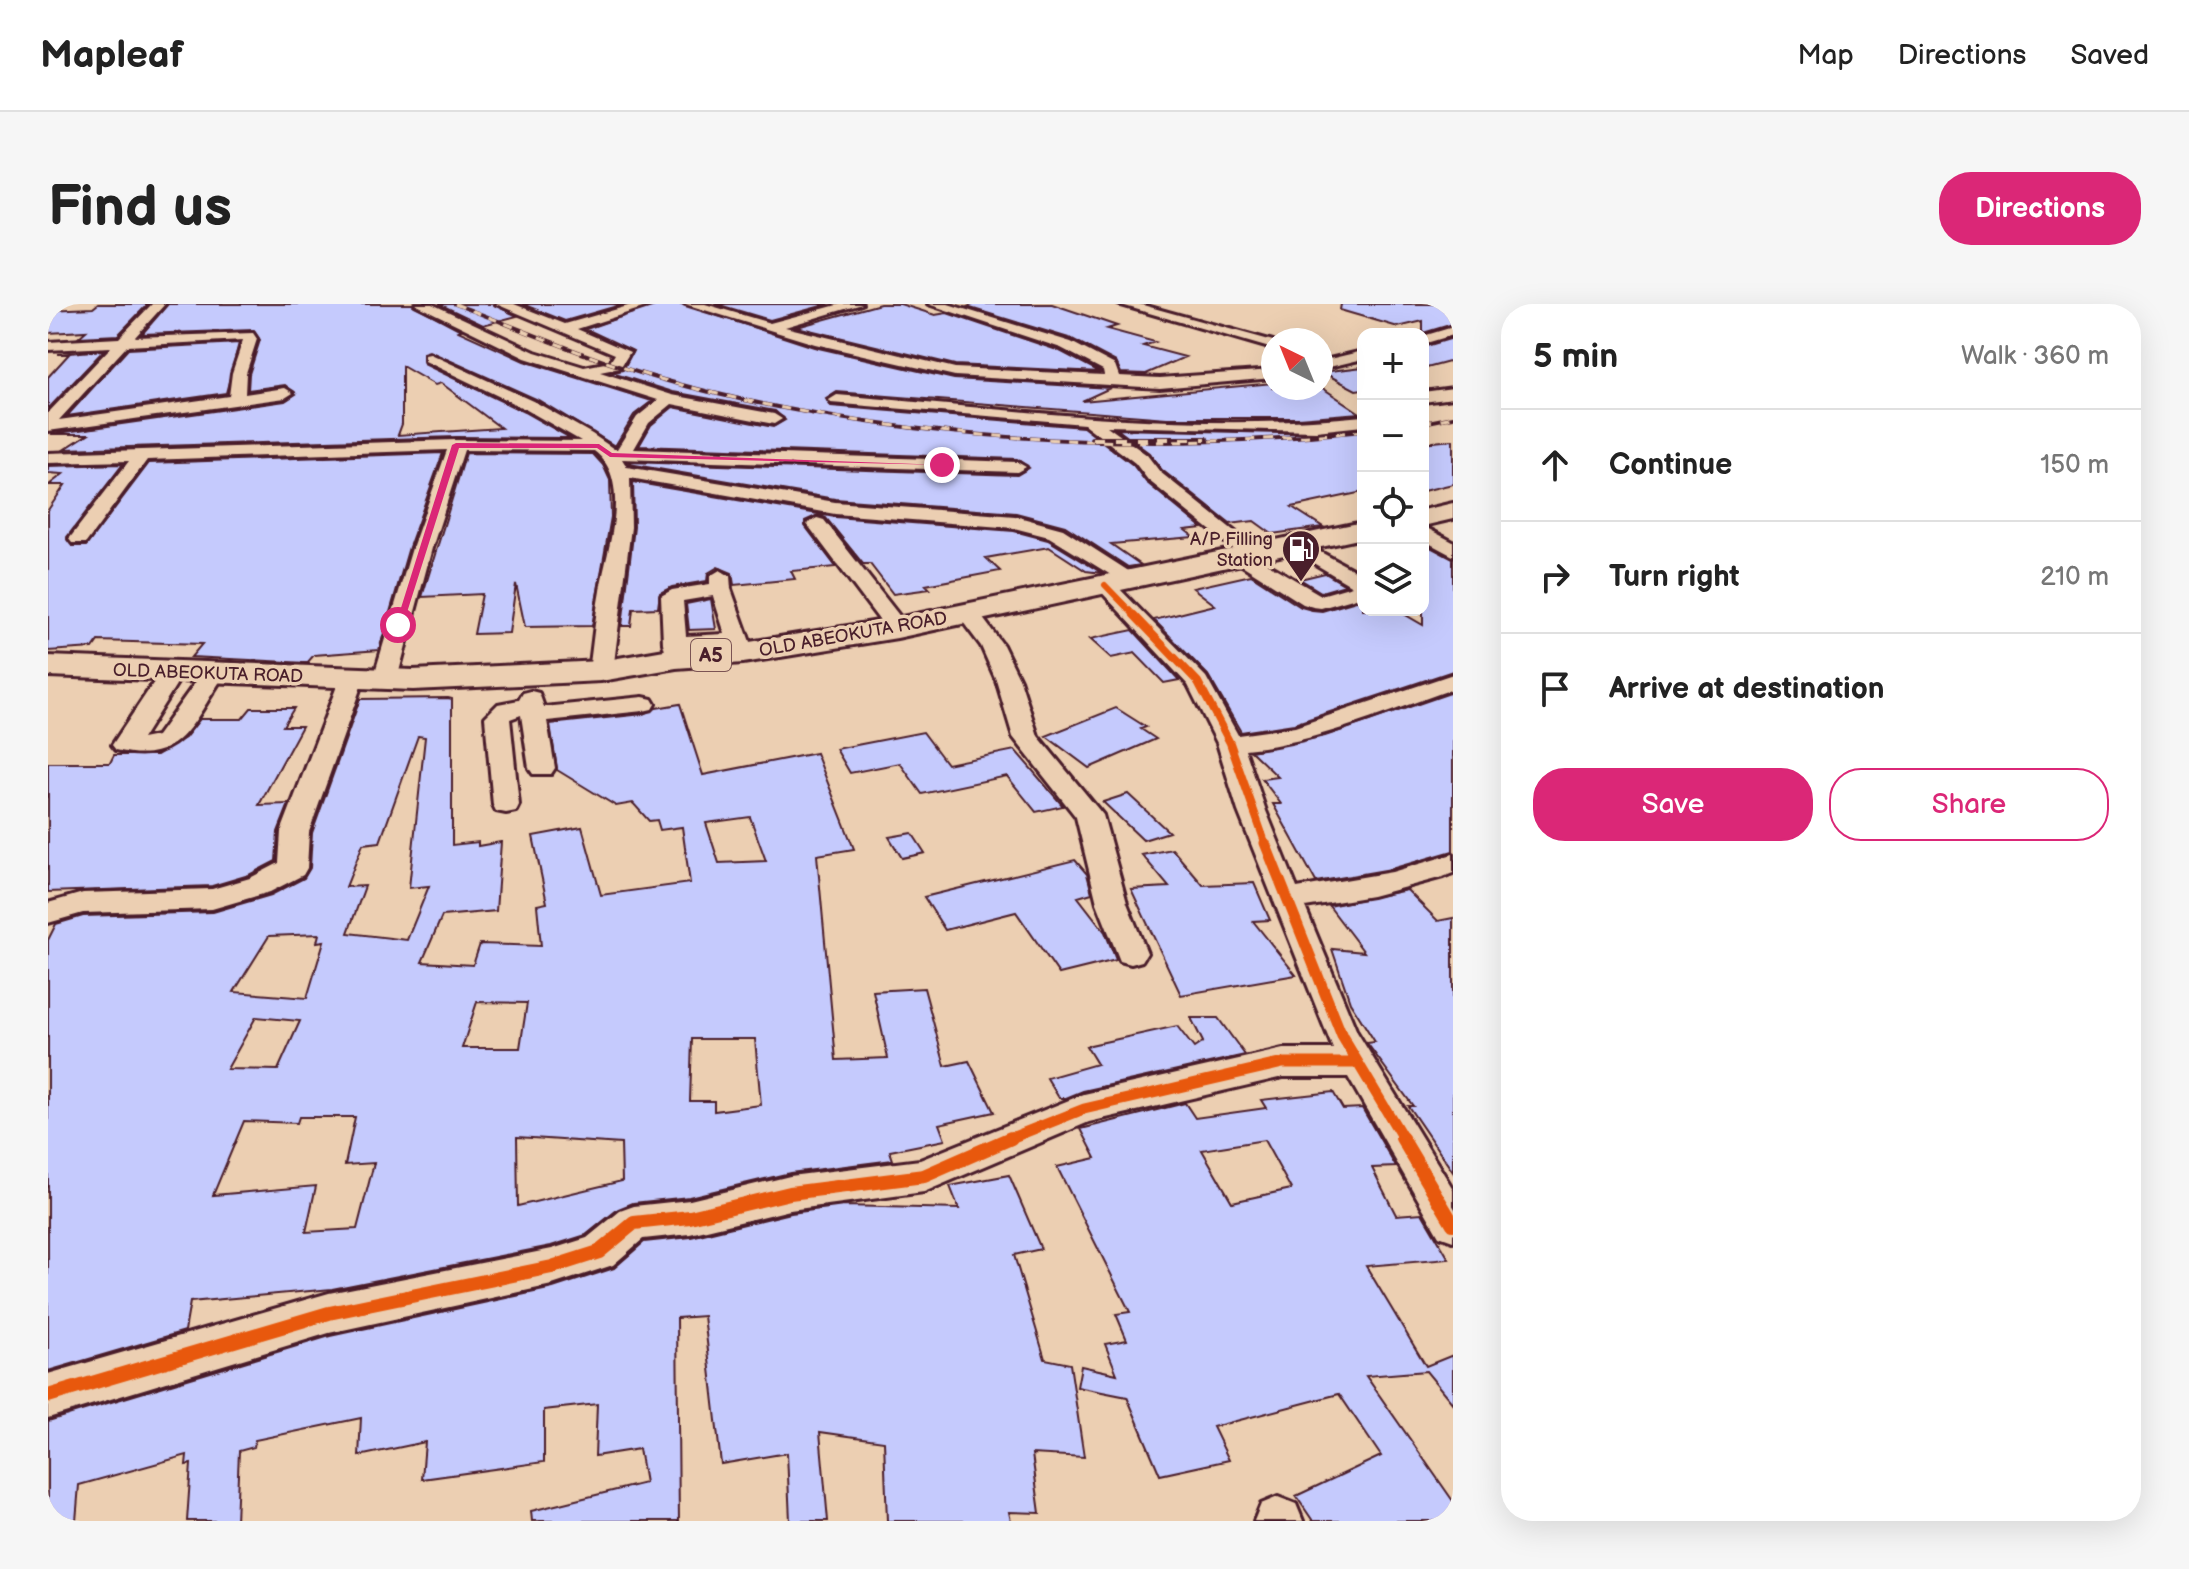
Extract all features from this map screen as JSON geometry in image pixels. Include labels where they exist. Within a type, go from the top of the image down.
[{"type":"highway","points":[[1429,517],[1453,511]]},
{"type":"highway","name":"OLD ABEOKUTA ROAD","points":[[48,666],[385,679],[531,699],[601,671],[675,650],[741,647],[897,628],[1357,531]]},
{"type":"street","points":[[48,424],[121,341],[159,304]]},
{"type":"street","points":[[421,304],[509,347],[669,399],[774,419]]},
{"type":"street","points":[[502,304],[623,352],[615,365],[586,371]]},
{"type":"street","points":[[566,328],[649,304]]},
{"type":"street","points":[[691,304],[768,327],[955,372],[1113,381],[1199,382],[1261,375]]},
{"type":"street","points":[[768,327],[856,304]]},
{"type":"street","points":[[934,304],[1085,351],[1110,368],[1113,381]]},
{"type":"street","points":[[1124,304],[1261,342]]},
{"type":"street","points":[[447,316],[484,307]]},
{"type":"street","points":[[1429,338],[1453,331]]},
{"type":"street","points":[[48,346],[248,336],[250,339],[239,373],[237,397]]},
{"type":"street","points":[[1333,362],[1357,356]]},
{"type":"street","points":[[430,358],[527,403],[644,474],[835,508],[1015,522],[1056,533],[1118,582],[1198,682],[1230,743],[1252,811],[1356,1063],[1453,1224]]},
{"type":"street","points":[[1333,366],[1357,372]]},
{"type":"street","points":[[48,424],[285,393]]},
{"type":"street","points":[[1429,396],[1453,393]]},
{"type":"street","points":[[601,671],[610,590],[622,533],[613,457],[643,420],[669,399]]},
{"type":"street","points":[[837,400],[1090,421],[1316,426],[1357,422]]},
{"type":"street","points":[[1090,421],[1141,459],[1154,476],[1246,555],[1311,599],[1321,602],[1357,588]]},
{"type":"street","points":[[385,679],[398,625],[440,490],[455,456],[456,445]]},
{"type":"street","points":[[48,458],[456,445],[613,457],[1017,467]]},
{"type":"street","points":[[79,539],[141,456]]},
{"type":"street","points":[[817,524],[897,628]]},
{"type":"street","points":[[1429,536],[1453,550]]},
{"type":"street","points":[[1293,545],[1357,582]]},
{"type":"street","points":[[675,650],[672,596],[720,582],[741,647]]},
{"type":"street","points":[[968,614],[992,645],[1008,680],[1026,737],[1089,815],[1112,903],[1131,953]]},
{"type":"street","points":[[172,672],[125,745],[153,747],[163,743],[213,674]]},
{"type":"street","points":[[48,913],[83,903],[212,899],[260,885],[293,868],[295,832],[352,678]]},
{"type":"street","points":[[1230,743],[1278,739],[1304,732],[1453,681]]},
{"type":"street","points":[[506,805],[497,717],[507,709],[531,699],[643,704]]},
{"type":"street","points":[[501,759],[541,762],[531,699]]},
{"type":"street","points":[[155,701],[193,700]]},
{"type":"street","points":[[1288,899],[1359,890],[1416,878],[1453,863]]},
{"type":"street","points":[[48,1396],[329,1313],[552,1267],[599,1252],[634,1223],[690,1217],[790,1193],[924,1176],[1084,1109],[1283,1063],[1356,1063]]},
{"type":"building","points":[[98,304],[148,304],[118,335],[79,337],[86,331],[48,333],[48,310],[93,308]]},
{"type":"building","points":[[168,304],[412,304],[461,330],[458,331],[524,361],[652,401],[634,415],[615,446],[538,400],[429,351],[423,353],[424,364],[570,438],[456,437],[65,449],[88,434],[51,434],[285,401],[296,394],[285,385],[248,390],[249,374],[260,340],[253,330],[142,334]],"holes":[[[402,366],[435,385],[441,383],[501,428],[398,435],[402,424]]]},
{"type":"building","points":[[439,304],[493,304],[517,316],[483,325]]},
{"type":"building","points":[[522,304],[624,304],[565,321]]},
{"type":"building","points":[[658,304],[682,304],[814,347],[954,379],[1110,388],[1082,401],[1261,384],[1261,400],[1333,400],[1333,395],[1357,413],[1298,418],[1167,418],[837,392],[826,399],[831,406],[1083,427],[1133,465],[1146,482],[1202,528],[1185,530],[1194,537],[1111,544],[1141,565],[1128,567],[1065,526],[1016,513],[835,499],[629,464],[1017,475],[1029,468],[1017,459],[639,446],[651,425],[673,407],[773,427],[785,420],[775,411],[673,392],[612,373],[623,370],[633,351],[586,329]]},
{"type":"building","points":[[716,304],[829,304],[770,320]]},
{"type":"building","points":[[880,304],[900,304],[935,315],[947,313],[1060,351],[1100,372],[955,365],[797,327]]},
{"type":"building","points":[[974,304],[1052,304],[1117,326],[1107,329],[1155,342],[1143,346],[1185,357],[1146,374],[1121,373],[1116,362],[1072,339],[967,307]]},
{"type":"building","points":[[1341,304],[1453,304],[1453,324],[1429,331],[1429,328],[1423,328],[1423,321],[1398,327],[1340,310]]},
{"type":"building","points":[[1453,338],[1453,361],[1429,367],[1429,345]]},
{"type":"building","points":[[239,343],[226,393],[67,416],[128,349]]},
{"type":"building","points":[[104,350],[48,409],[48,377],[69,354],[58,354]]},
{"type":"building","points":[[1357,368],[1357,390],[1333,378],[1333,371]]},
{"type":"building","points":[[1117,429],[1316,434],[1357,430],[1357,493],[1292,507],[1323,527],[1272,534],[1254,521],[1230,524],[1162,470],[1149,453]]},
{"type":"building","points":[[1453,440],[1453,484],[1429,490],[1429,442]]},
{"type":"building","points":[[443,453],[409,547],[379,650],[314,655],[307,663],[191,657],[202,644],[98,641],[93,648],[48,651],[48,510],[65,485],[49,485],[63,474],[48,473],[48,466],[123,464],[67,537],[72,546],[86,546],[149,463]]},
{"type":"building","points":[[466,453],[593,454],[603,465],[610,480],[611,517],[592,626],[525,627],[516,584],[509,633],[474,634],[482,594],[422,597]]},
{"type":"building","points":[[633,482],[835,517],[1014,531],[1048,540],[1102,573],[1086,571],[1049,547],[986,558],[1000,571],[926,585],[930,589],[893,594],[870,564],[863,564],[826,518],[818,515],[805,521],[805,526],[836,567],[791,571],[795,579],[734,585],[732,573],[718,567],[708,573],[707,581],[672,587],[660,593],[658,608],[633,609],[631,626],[622,626],[634,527]]},
{"type":"building","points":[[1429,546],[1453,559],[1453,671],[1294,724],[1241,732],[1208,675],[1154,620],[1215,605],[1193,588],[1251,575],[1301,607],[1322,611],[1357,601],[1357,616],[1407,616],[1423,625],[1423,616],[1429,616]]},
{"type":"building","points":[[1325,573],[1345,585],[1321,592],[1300,579]]},
{"type":"building","points":[[711,599],[716,629],[689,630],[686,604]]},
{"type":"building","points":[[1133,630],[1179,680],[1164,683],[1135,653],[1111,658],[1090,639]]},
{"type":"building","points":[[1453,692],[1453,851],[1391,869],[1316,882],[1273,804],[1281,804],[1262,779],[1278,777],[1251,751],[1325,736]]},
{"type":"building","points":[[360,699],[452,699],[452,845],[478,842],[478,846],[501,842],[496,911],[442,916],[422,962],[473,965],[480,944],[541,946],[537,905],[547,903],[533,836],[582,827],[601,895],[690,883],[682,827],[660,830],[657,820],[649,821],[633,803],[616,806],[557,770],[550,724],[643,714],[656,708],[680,704],[703,775],[816,753],[854,849],[817,855],[836,1060],[888,1058],[873,991],[924,988],[945,1066],[969,1061],[994,1112],[939,1124],[945,1140],[890,1151],[893,1160],[790,1173],[689,1197],[633,1203],[618,1209],[586,1235],[551,1246],[332,1289],[190,1302],[185,1331],[48,1371],[48,940],[56,924],[83,916],[213,912],[271,895],[304,878],[310,868],[312,833]],"holes":[[[418,736],[425,737],[409,888],[429,886],[407,940],[348,933],[365,886],[346,887],[363,844],[380,842]],[[750,817],[766,861],[719,863],[706,823]],[[319,934],[317,942],[324,941],[307,998],[234,992],[269,936]],[[477,1002],[527,1003],[520,1048],[462,1048]],[[256,1017],[300,1021],[278,1070],[227,1069]],[[692,1039],[755,1039],[761,1105],[714,1111],[714,1101],[690,1101]],[[299,1117],[355,1117],[345,1165],[374,1163],[357,1229],[306,1232],[316,1186],[213,1195],[244,1121],[297,1123]],[[517,1137],[621,1144],[622,1181],[518,1206]]]},
{"type":"building","points":[[251,708],[294,708],[283,726],[302,726],[259,805],[289,804],[278,832],[276,861],[249,875],[212,886],[48,892],[48,763],[110,763],[114,755],[157,755],[185,738],[200,719],[242,719]]},
{"type":"building","points":[[1116,708],[1146,727],[1141,729],[1156,739],[1089,768],[1046,736]]},
{"type":"building","points":[[923,732],[947,764],[1015,750],[1063,806],[1036,812],[1007,776],[922,794],[900,763],[850,773],[836,749]]},
{"type":"building","points":[[1128,794],[1169,832],[1143,840],[1103,802]]},
{"type":"building","points":[[912,833],[925,853],[902,858],[889,837]]},
{"type":"building","points":[[1172,849],[1203,885],[1254,883],[1270,920],[1253,921],[1296,975],[1181,995],[1131,889],[1169,887],[1142,855]]},
{"type":"building","points":[[1075,860],[1087,874],[1092,893],[1078,897],[1105,932],[1116,960],[1059,974],[1016,912],[945,930],[924,897]]},
{"type":"building","points":[[1407,890],[1438,921],[1453,918],[1453,1172],[1408,1106],[1413,1106],[1367,1043],[1375,1042],[1350,1002],[1332,949],[1364,952],[1329,906]]},
{"type":"building","points":[[1191,1018],[1218,1018],[1245,1055],[1083,1091],[1066,1098],[1059,1098],[1047,1078],[1097,1064],[1086,1046],[1177,1026],[1194,1048],[1203,1042]]},
{"type":"building","points":[[1333,1092],[1343,1109],[1362,1108],[1396,1167],[1372,1168],[1396,1215],[1422,1213],[1449,1259],[1366,1266],[1426,1366],[1453,1355],[1453,1404],[1426,1371],[1366,1376],[1453,1501],[1453,1521],[1313,1521],[1296,1496],[1381,1456],[1339,1394],[1213,1427],[1229,1460],[1160,1475],[1127,1397],[1077,1387],[1081,1366],[1117,1374],[1105,1344],[1127,1340],[1116,1314],[1130,1312],[1057,1167],[1096,1158],[1081,1129],[1185,1103],[1195,1118],[1266,1108],[1261,1100]],"holes":[[[1264,1140],[1291,1189],[1232,1202],[1202,1150]]]},
{"type":"building","points":[[1009,1175],[1041,1249],[1014,1255],[1045,1359],[1070,1364],[1084,1457],[1032,1454],[1040,1513],[1009,1512],[1011,1521],[887,1521],[884,1441],[820,1432],[828,1521],[790,1521],[787,1453],[721,1464],[704,1316],[677,1318],[679,1521],[532,1521],[531,1511],[645,1483],[639,1449],[595,1456],[597,1404],[544,1410],[544,1462],[422,1479],[425,1442],[359,1456],[361,1418],[255,1440],[254,1447],[239,1451],[236,1521],[187,1521],[191,1464],[186,1465],[187,1455],[79,1485],[76,1521],[48,1521],[48,1421],[330,1336],[553,1288],[614,1268],[644,1242],[691,1237],[791,1213],[844,1206],[959,1209],[950,1186]]},
{"type":"railway","points":[[455,304],[660,379],[743,400],[918,429],[1008,437],[1189,442],[1357,431]]},
{"type":"railway","points":[[1429,422],[1453,417]]},
{"type":"railway","points":[[1092,439],[1206,439]]},
{"type":"cycle path","points":[[1105,585],[1198,682],[1230,743],[1252,811],[1342,1036],[1453,1224]]},
{"type":"cycle path","points":[[48,1396],[329,1313],[552,1267],[599,1252],[634,1223],[690,1217],[790,1193],[924,1176],[1084,1109],[1283,1063],[1356,1063]]},
{"type":"place","name":"A/P Filling Station","points":[[1301,583]]},
{"type":"route","points":[[398,625],[440,490],[455,456],[456,445],[599,446],[610,455],[942,465]]}]
